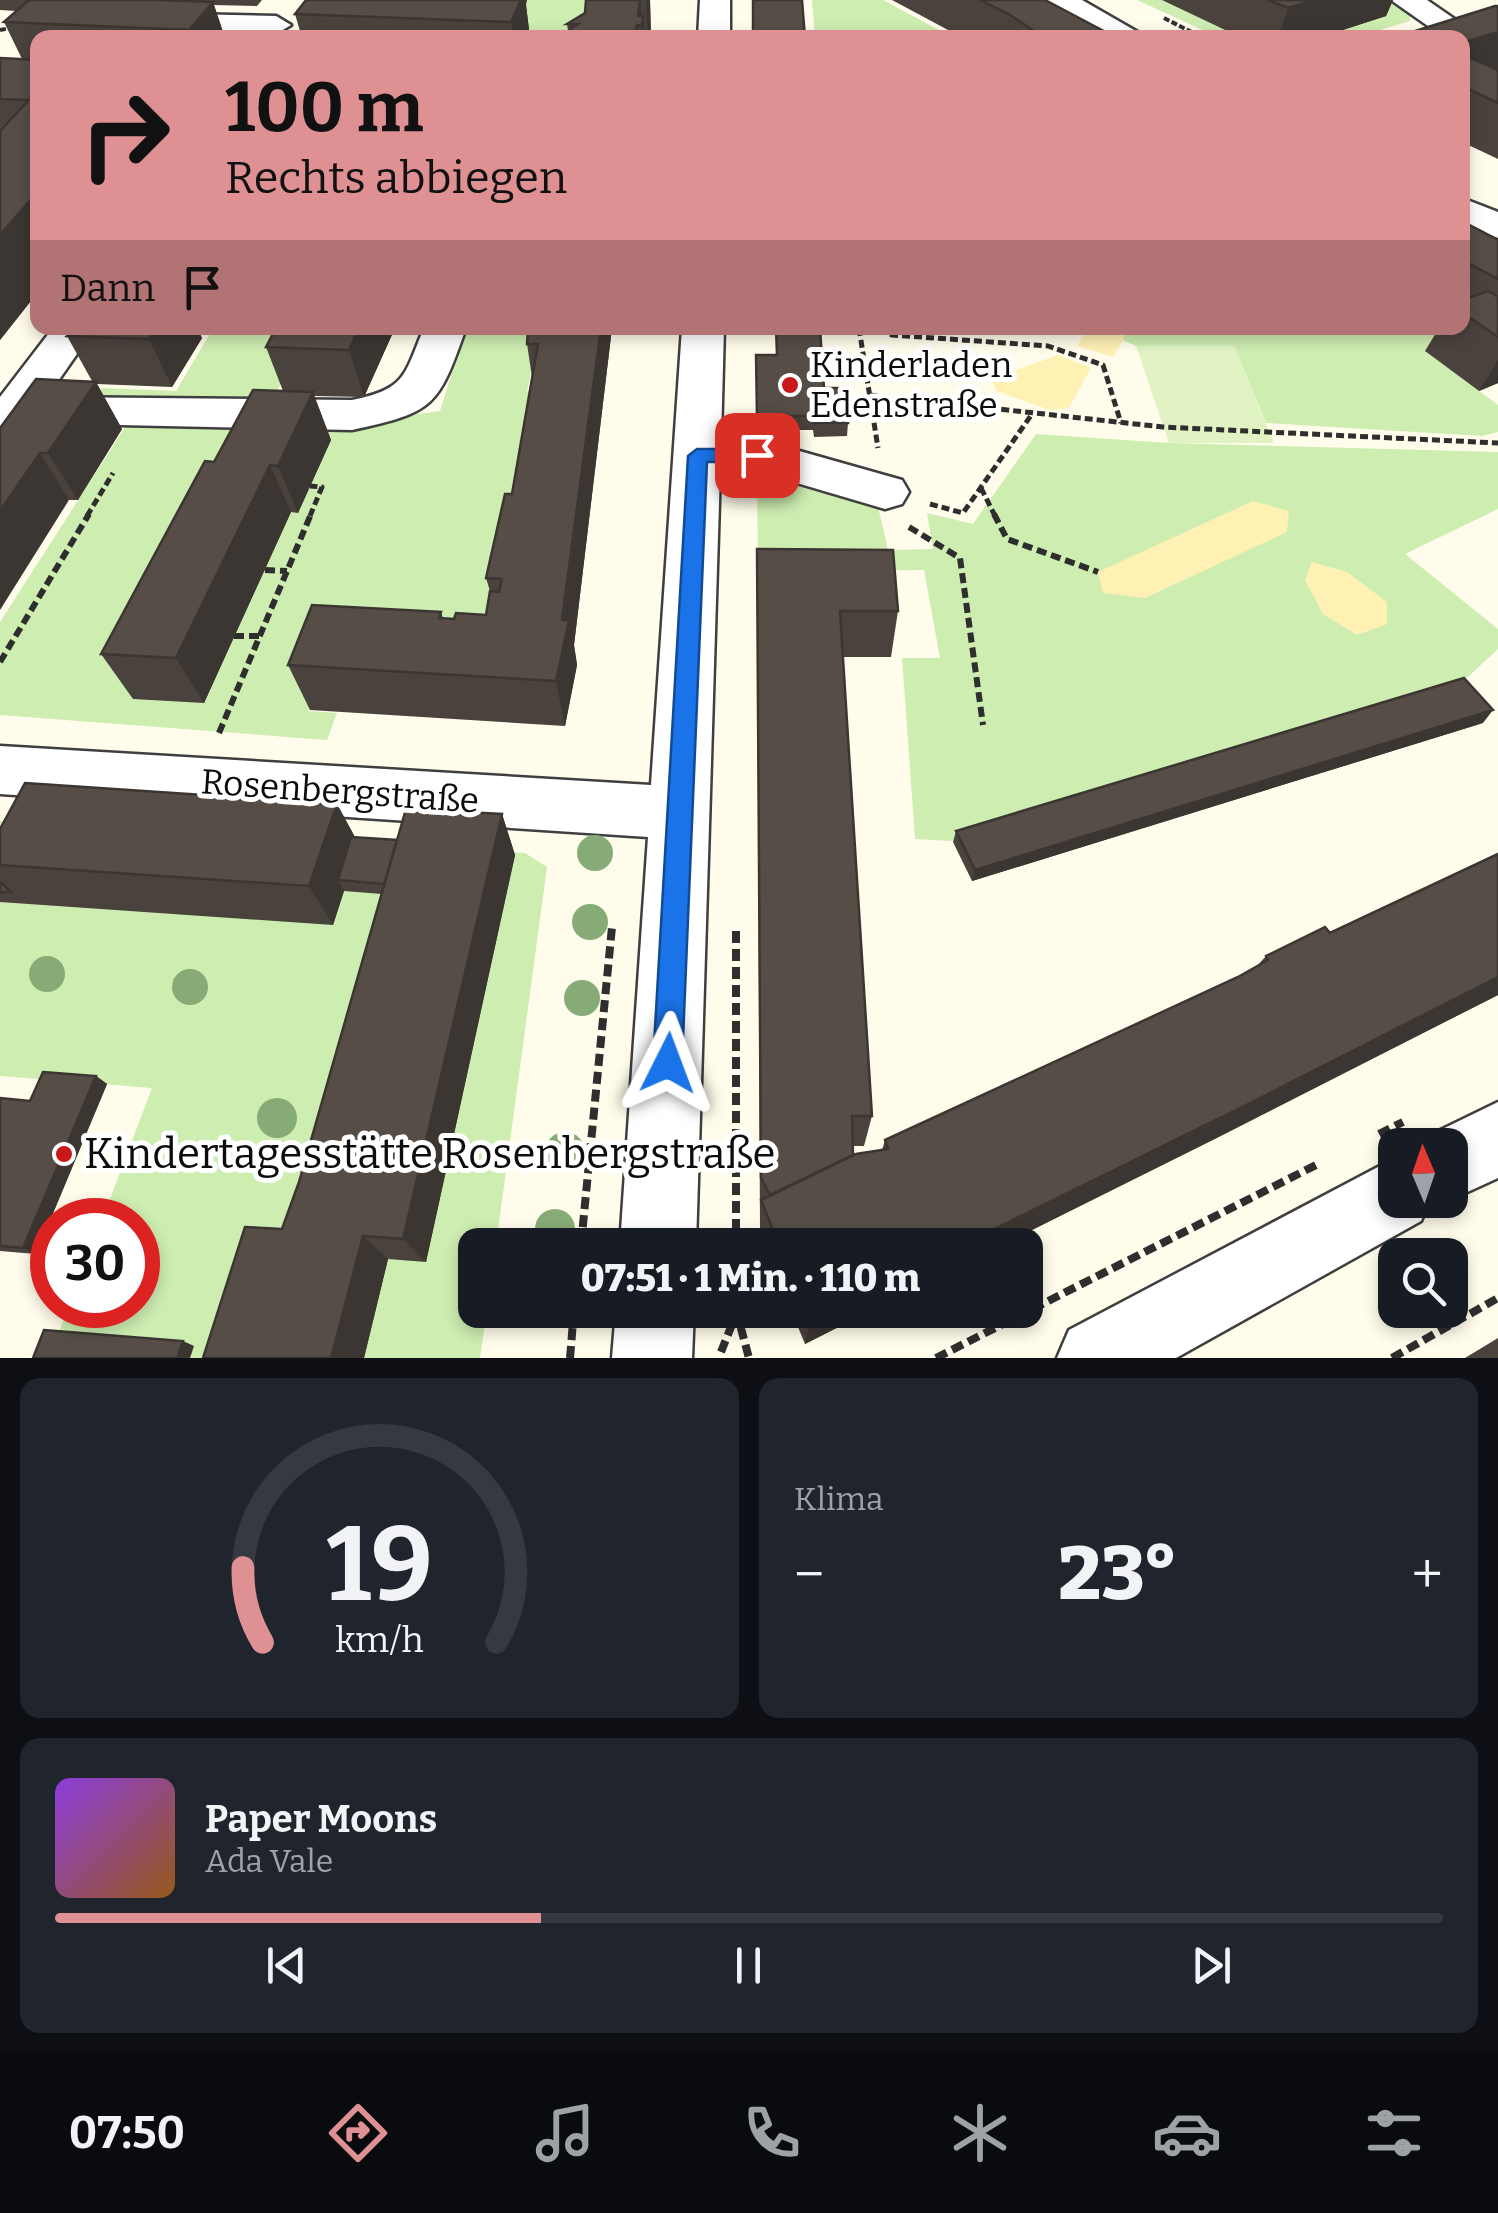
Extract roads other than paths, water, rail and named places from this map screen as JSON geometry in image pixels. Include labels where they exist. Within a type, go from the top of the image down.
[{"type":"street","points":[[714,0],[714,30]]},
{"type":"street","points":[[1060,0],[1118,30]]},
{"type":"street","points":[[1406,0],[1455,30]]},
{"type":"street","points":[[119,21],[284,18]]},
{"type":"street","points":[[7,420],[352,415],[402,404],[419,395],[442,335]]},
{"type":"street","points":[[659,1228],[703,335]]},
{"type":"street","points":[[7,420],[66,339]]},
{"type":"street","points":[[697,456],[757,455],[885,492]]},
{"type":"street","name":"Rosenbergstraße","points":[[0,770],[680,813]]},
{"type":"street","points":[[1468,1139],[1498,1138]]},
{"type":"street","points":[[1097,1358],[1378,1170]]},
{"type":"street","points":[[652,1358],[654,1328]]},
{"type":"place","name":"Kinderladen Edenstraße","points":[[790,385]]},
{"type":"place","name":"Kindertagesstätte Rosenbergstraße","points":[[64,1154]]}]
